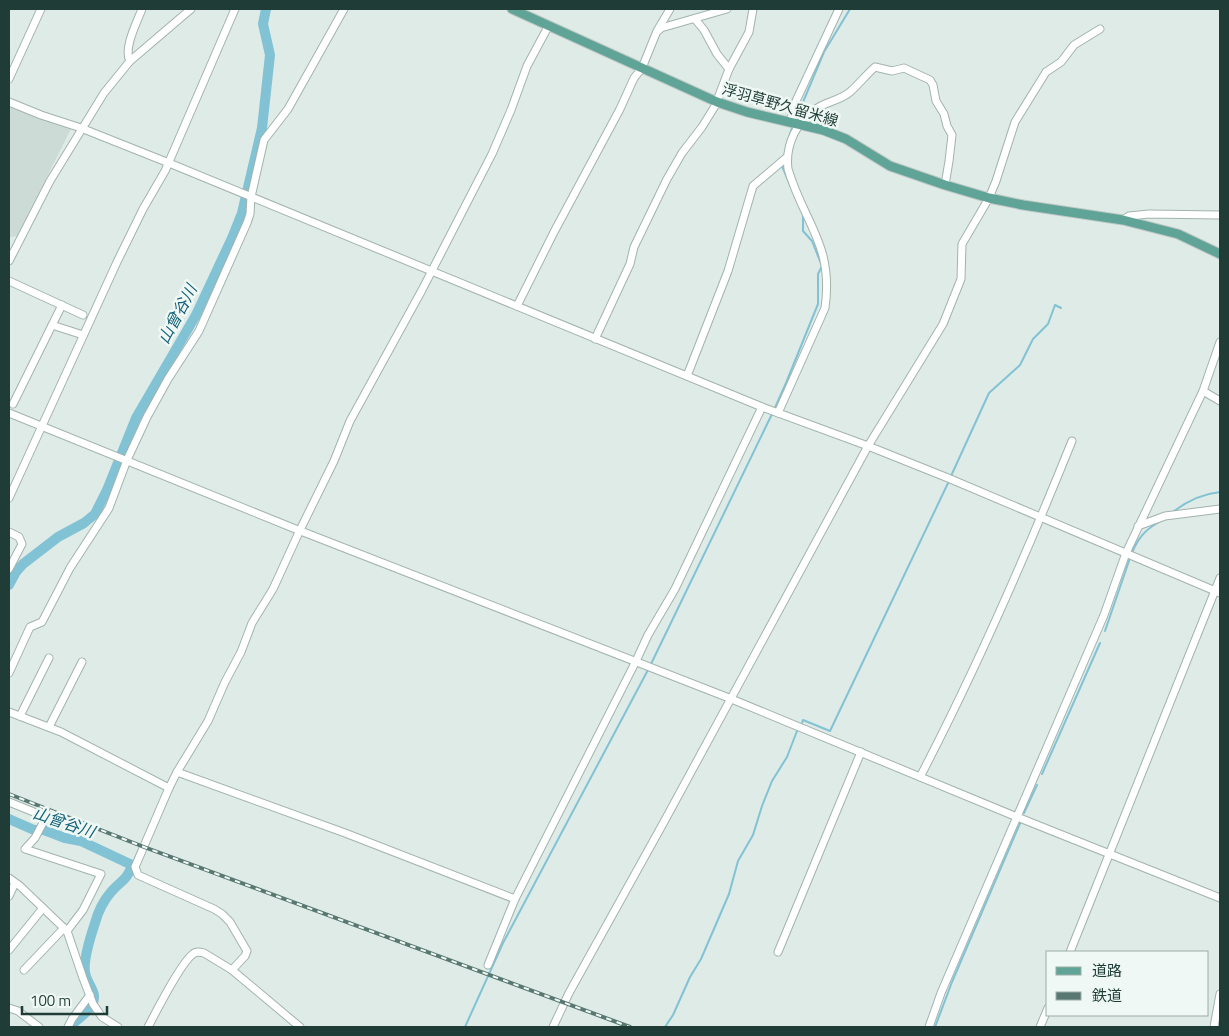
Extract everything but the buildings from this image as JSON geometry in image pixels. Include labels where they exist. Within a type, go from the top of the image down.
[{"type":"main road","name":"浮羽草野久留米線","points":[[512,9],[716,102],[837,135],[890,166],[989,198],[1123,220],[1178,234],[1220,254]]},
{"type":"street","points":[[9,80],[41,9]]},
{"type":"street","points":[[130,61],[127,56],[129,45],[142,9]]},
{"type":"street","points":[[9,261],[50,181],[104,94],[130,61],[191,9]]},
{"type":"street","points":[[9,498],[117,262],[143,209],[169,163],[235,9]]},
{"type":"street","points":[[9,674],[30,627],[42,622],[70,568],[109,508],[122,458],[199,331],[247,223],[250,214],[248,196],[266,136],[288,109],[344,9]]},
{"type":"street","points":[[517,306],[620,109],[634,78],[642,68],[670,9]]},
{"type":"street","points":[[658,31],[661,28],[727,9]]},
{"type":"street","points":[[595,339],[630,264],[634,247],[667,179],[682,153],[702,127],[716,102],[729,69],[749,32],[753,9]]},
{"type":"street","points":[[778,413],[826,308],[828,290],[824,252],[791,178],[786,158],[796,101],[838,9]]},
{"type":"street","points":[[695,19],[729,69]]},
{"type":"street","points":[[232,970],[245,956],[247,951],[230,922],[214,909],[138,875],[135,867],[169,788],[208,721],[252,623],[273,589],[334,461],[350,421],[422,290],[492,154],[527,66],[549,25]]},
{"type":"street","points":[[553,1027],[574,984],[665,820],[729,698],[868,446],[943,324],[961,279],[962,244],[989,198],[1000,171],[1015,122],[1046,72],[1065,58],[1074,45],[1100,29]]},
{"type":"street","points":[[793,123],[849,93],[865,75],[875,68],[892,71],[904,68],[930,80],[933,85],[936,101],[944,114],[952,135],[950,161],[945,184]]},
{"type":"street","points":[[9,102],[41,115],[82,128],[169,163],[762,407],[868,446],[1218,592]]},
{"type":"street","points":[[687,376],[728,271],[753,186],[786,158]]},
{"type":"street","points":[[1123,220],[1129,216],[1149,214],[1220,215]]},
{"type":"street","points":[[9,281],[83,315]]},
{"type":"street","points":[[14,404],[62,305]]},
{"type":"street","points":[[52,325],[84,335]]},
{"type":"street","points":[[929,1027],[941,993],[1130,554],[1138,526],[1203,391],[1220,342]]},
{"type":"street","points":[[1203,391],[1220,402]]},
{"type":"street","points":[[488,965],[515,899],[648,635],[675,589],[762,407]]},
{"type":"street","points":[[9,413],[300,530],[729,698],[1017,817],[1220,898]]},
{"type":"street","points":[[920,777],[951,717],[1041,517],[1072,441]]},
{"type":"street","points":[[1138,526],[1165,516],[1220,509]]},
{"type":"street","points":[[9,532],[19,537],[22,544],[9,569]]},
{"type":"street","points":[[1070,951],[1218,592],[1220,578]]},
{"type":"street","points":[[20,716],[49,658]]},
{"type":"street","points":[[49,727],[82,662]]},
{"type":"street","points":[[9,712],[49,727],[169,788]]},
{"type":"street","points":[[778,952],[861,752]]},
{"type":"street","points":[[177,772],[345,833],[515,899]]},
{"type":"street","points":[[9,802],[46,817],[39,831],[25,849],[101,874],[84,910],[24,970]]},
{"type":"street","points":[[9,896],[12,880]]},
{"type":"street","points":[[12,880],[66,930],[92,1000],[102,1017],[118,1027]]},
{"type":"street","points":[[9,950],[44,908]]},
{"type":"street","points":[[148,1027],[177,975],[194,952],[204,952],[232,970],[300,1027]]},
{"type":"street","points":[[1214,1027],[1220,994]]},
{"type":"street","points":[[68,1027],[92,1000]]},
{"type":"street","points":[[9,1008],[18,1011],[39,1027]]},
{"type":"street","points":[[1040,1027],[1046,1013]]},
{"type":"shaded area","points":[[9,107],[71,129],[17,236],[11,237],[9,236]]},
{"type":"waterway","name":"山曾谷川","points":[[9,585],[23,564],[58,537],[84,523],[95,514],[107,490],[136,418],[196,315],[232,238],[242,213],[262,128],[270,55],[263,24],[266,9]]},
{"type":"waterway","points":[[795,121],[824,52],[850,9]]},
{"type":"waterway","points":[[789,137],[793,125]]},
{"type":"waterway","points":[[783,163],[782,166],[791,187]]},
{"type":"waterway","points":[[774,410],[818,304],[818,274],[822,266],[812,241],[803,231],[803,214]]},
{"type":"waterway","points":[[951,476],[989,393],[1020,365],[1033,339],[1048,324],[1055,305],[1061,308]]},
{"type":"waterway","points":[[651,664],[772,414]]},
{"type":"waterway","points":[[802,723],[803,720],[830,731],[949,481]]},
{"type":"waterway","points":[[1173,512],[1195,499],[1207,494],[1220,492]]},
{"type":"waterway","points":[[1132,553],[1142,535],[1159,522]]},
{"type":"waterway","points":[[1105,631],[1130,558]]},
{"type":"waterway","points":[[1042,774],[1100,643]]},
{"type":"waterway","points":[[465,1027],[503,943],[649,668]]},
{"type":"waterway","points":[[665,1027],[701,959],[729,894],[738,861],[753,835],[772,781],[787,757],[797,731]]},
{"type":"waterway","points":[[1024,813],[1037,785]]},
{"type":"waterway","name":"山曾谷川","points":[[9,819],[34,830],[44,830],[65,838],[81,841],[132,865],[126,877],[106,899],[98,915],[85,961],[86,976],[93,992],[94,1000],[87,1011],[70,1027]]},
{"type":"waterway","points":[[935,1027],[952,982],[1021,821]]},
{"type":"waterway","points":[[132,865],[140,847]]},
{"type":"railway","points":[[9,794],[144,847],[630,1027]]}]
